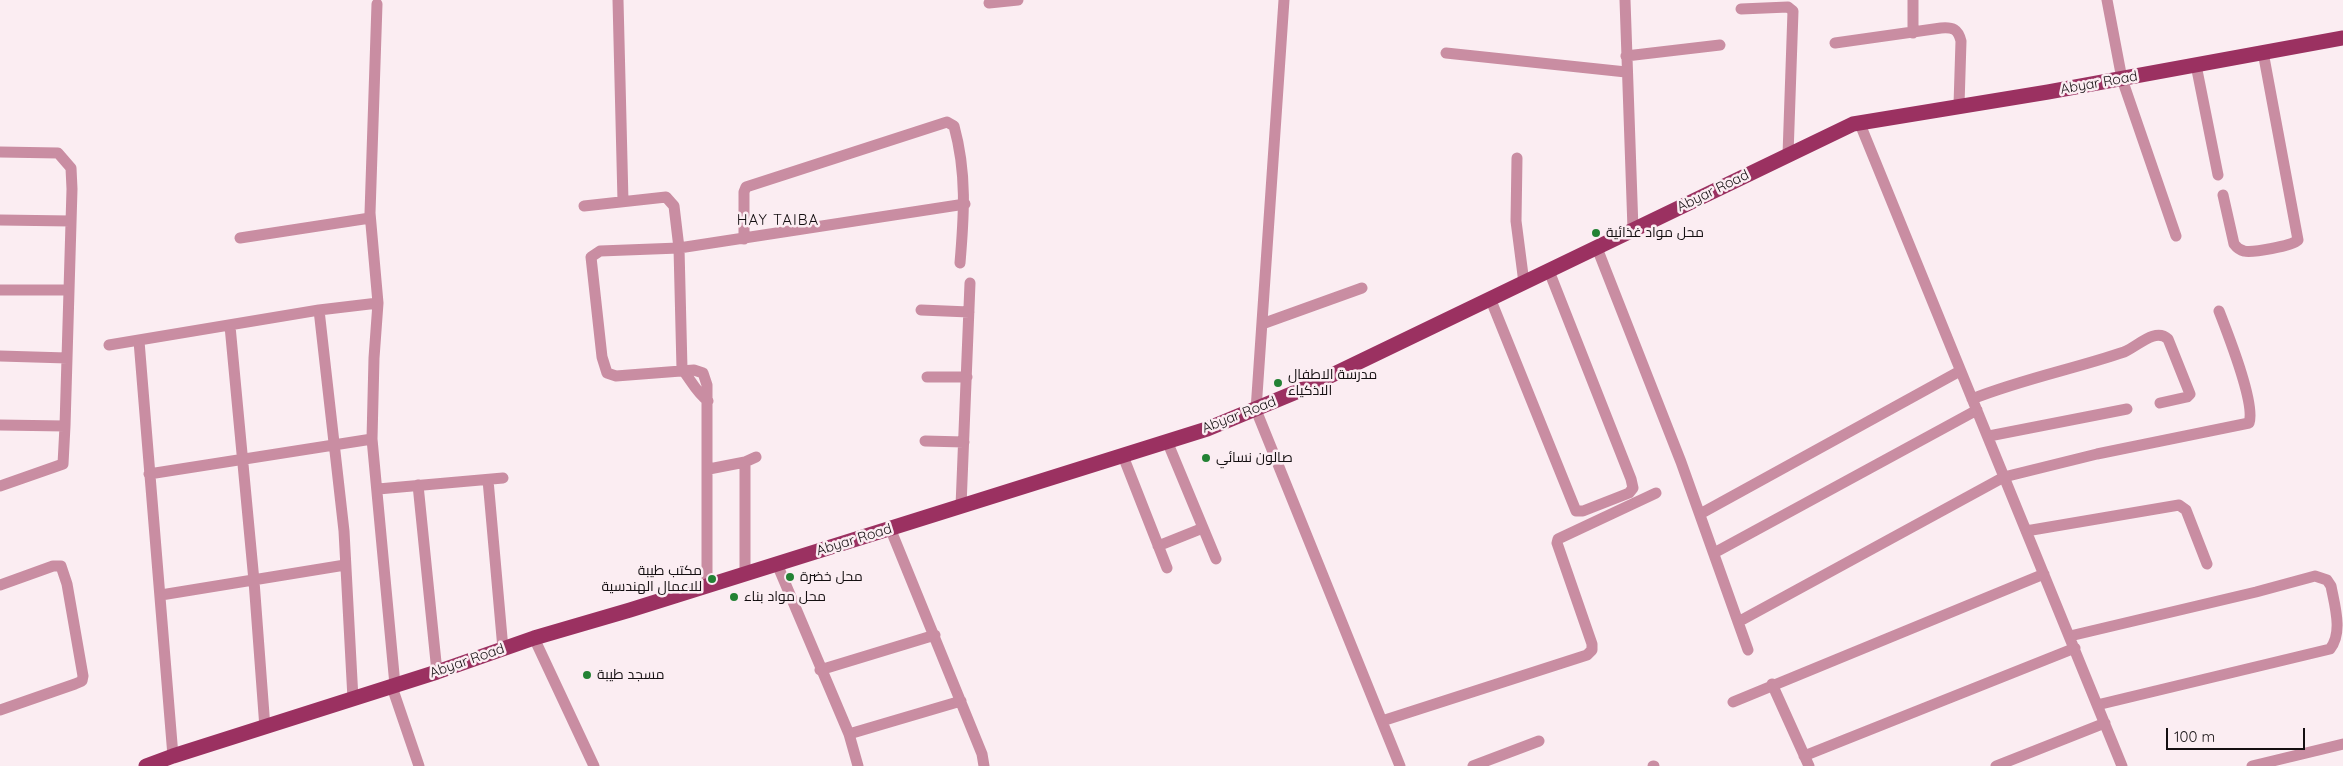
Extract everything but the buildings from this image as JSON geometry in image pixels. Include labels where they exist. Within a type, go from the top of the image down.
[{"type":"main road","name":"Abyar Road","points":[[150,765],[438,672],[534,638],[1123,456],[1256,410],[1853,124],[2122,79],[2343,38]]},
{"type":"street","points":[[618,0],[623,201]]},
{"type":"street","points":[[989,3],[1018,0]]},
{"type":"street","points":[[1284,0],[1256,410],[1400,766]]},
{"type":"street","points":[[1625,0],[1626,72],[1633,229]]},
{"type":"street","points":[[1913,0],[1913,33]]},
{"type":"street","points":[[2107,0],[2122,79],[2176,236]]},
{"type":"street","points":[[377,4],[370,218],[378,303],[374,358],[372,440],[378,489],[393,686],[419,766]]},
{"type":"street","points":[[1741,9],[1788,7],[1793,11],[1788,155]]},
{"type":"street","points":[[1835,43],[1949,28],[1958,32],[1961,41],[1962,62],[1959,106]]},
{"type":"street","points":[[1626,56],[1720,45]]},
{"type":"street","points":[[2223,195],[2234,244],[2239,250],[2247,252],[2289,245],[2298,240],[2264,52]]},
{"type":"street","points":[[1446,53],[1626,72]]},
{"type":"street","points":[[2196,65],[2218,174]]},
{"type":"street","points":[[744,239],[744,192],[746,187],[944,122],[952,123],[955,129],[965,204],[960,263]]},
{"type":"street","points":[[1860,124],[1960,372],[1989,436],[2122,766]]},
{"type":"street","points":[[0,152],[58,153],[71,168],[64,464],[0,486]]},
{"type":"street","points":[[1517,158],[1516,222],[1524,282]]},
{"type":"street","points":[[584,206],[666,197],[674,206],[679,248],[682,369]]},
{"type":"street","points":[[707,585],[707,385],[702,374],[694,370],[682,369],[616,376],[607,373],[602,357],[592,257],[598,252],[605,251],[679,248],[965,204]]},
{"type":"street","points":[[240,238],[370,218]]},
{"type":"street","points":[[0,220],[71,221]]},
{"type":"street","points":[[1597,248],[1700,514],[1748,650]]},
{"type":"street","points":[[1490,298],[1576,511],[1583,511],[1629,492],[1633,488],[1631,479],[1548,271]]},
{"type":"street","points":[[961,506],[970,283]]},
{"type":"street","points":[[1262,324],[1362,288]]},
{"type":"street","points":[[0,290],[69,290]]},
{"type":"street","points":[[109,345],[319,310],[378,303]]},
{"type":"street","points":[[319,310],[344,531],[353,699]]},
{"type":"street","points":[[921,310],[969,312]]},
{"type":"street","points":[[1738,622],[2004,477],[2097,454],[2249,423],[2250,415],[2241,370],[2219,311]]},
{"type":"street","points":[[230,326],[254,581],[265,728]]},
{"type":"street","points":[[1714,554],[1975,404],[1997,389],[2127,351],[2151,336],[2159,334],[2168,339],[2190,394],[2187,397],[2160,403]]},
{"type":"street","points":[[139,341],[173,756]]},
{"type":"street","points":[[0,356],[67,358]]},
{"type":"street","points":[[1700,514],[1960,372]]},
{"type":"street","points":[[927,377],[967,377]]},
{"type":"street","points":[[1989,436],[2127,409]]},
{"type":"street","points":[[0,425],[65,426]]},
{"type":"street","points":[[149,474],[372,440]]},
{"type":"street","points":[[925,441],[964,442]]},
{"type":"street","points":[[1167,441],[1216,558]]},
{"type":"street","points":[[1123,456],[1167,568]]},
{"type":"street","points":[[708,469],[751,459],[744,574]]},
{"type":"street","points":[[378,489],[503,478]]},
{"type":"street","points":[[488,480],[503,649]]},
{"type":"street","points":[[418,485],[438,672]]},
{"type":"street","points":[[1382,721],[1587,656],[1592,650],[1592,644],[1557,543],[1558,539],[1656,493]]},
{"type":"street","points":[[2026,531],[2178,505],[2186,510],[2207,564]]},
{"type":"street","points":[[890,528],[935,635],[982,754],[984,766]]},
{"type":"street","points":[[1158,546],[1203,528]]},
{"type":"street","points":[[777,564],[848,734],[858,766]]},
{"type":"street","points":[[160,595],[345,565]]},
{"type":"street","points":[[0,585],[53,566],[61,566],[67,584],[83,676],[82,681],[75,684],[0,710]]},
{"type":"street","points":[[1733,702],[1772,684],[2044,574]]},
{"type":"street","points":[[2070,636],[2256,592],[2315,576],[2327,580],[2331,586],[2340,629],[2336,643],[2330,649],[2097,705]]},
{"type":"street","points":[[820,670],[935,635]]},
{"type":"street","points":[[534,638],[594,766]]},
{"type":"street","points":[[1772,684],[1806,761],[2075,648]]},
{"type":"street","points":[[848,734],[961,701]]},
{"type":"street","points":[[1996,766],[2105,723]]},
{"type":"street","points":[[1473,766],[1539,741]]},
{"type":"street","points":[[2252,766],[2343,744]]},
{"type":"place","name":"محل مواد غذائية","points":[[1596,233]]},
{"type":"place","name":"مدرسة الاطفال الاذكياء","points":[[1278,383]]},
{"type":"place","name":"صالون نسائي","points":[[1206,458]]},
{"type":"place","name":"محل خضرة","points":[[790,577]]},
{"type":"place","name":"مكتب طيبة للاعمال الهندسية","points":[[712,579]]},
{"type":"place","name":"محل مواد بناء","points":[[734,597]]},
{"type":"place","name":"مسجد طيبة","points":[[587,675]]},
{"type":"district","name":"HAY TAIBA","points":[[778,220]]}]
